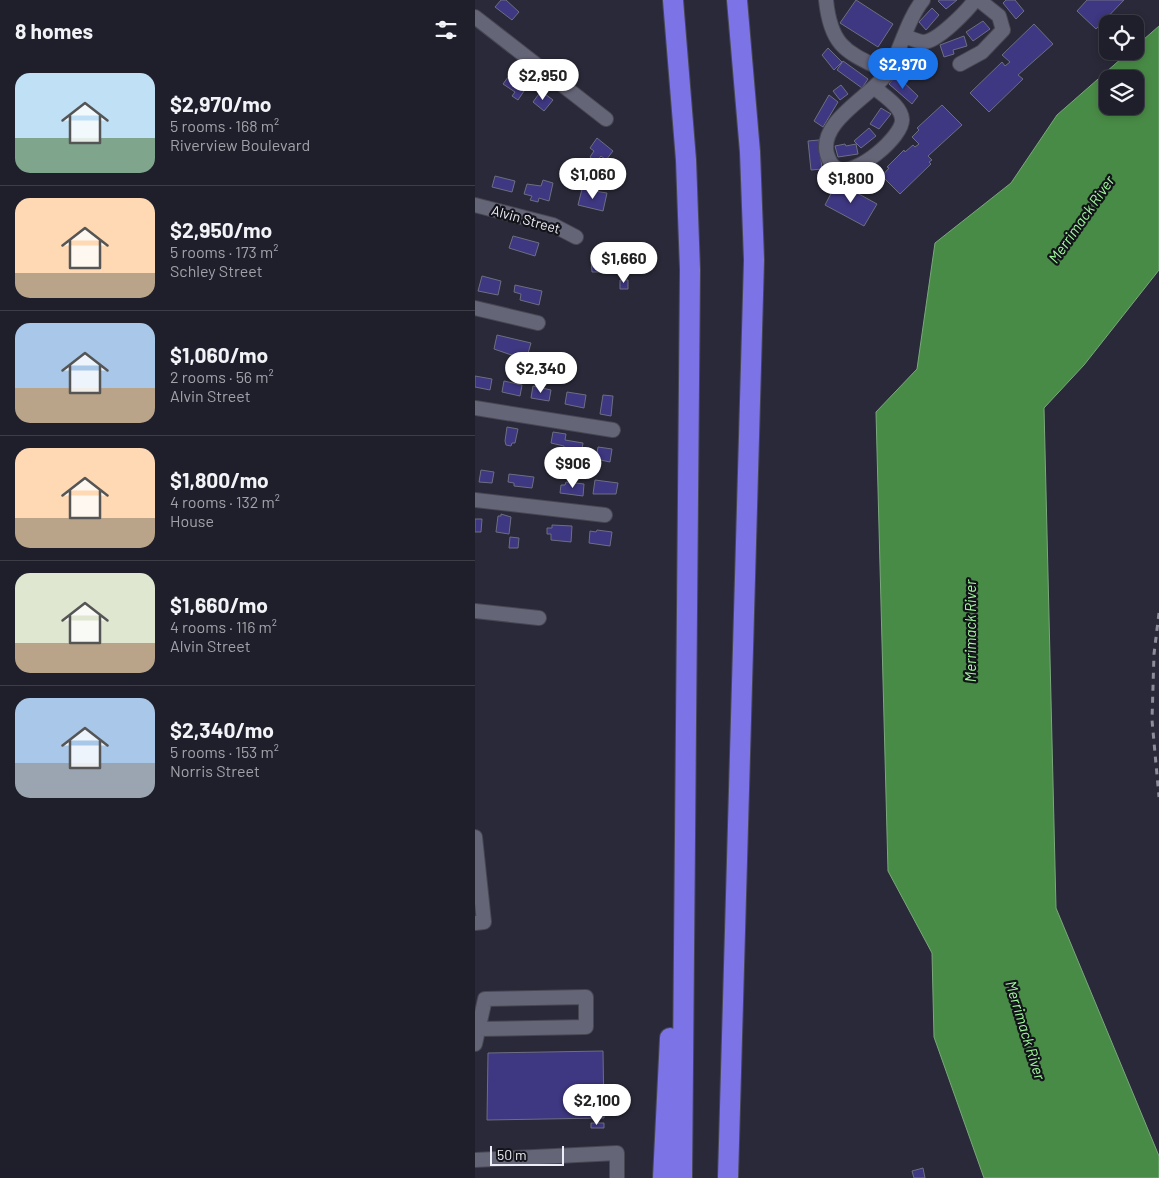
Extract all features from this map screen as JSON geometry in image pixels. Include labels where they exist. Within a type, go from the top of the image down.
[{"type":"highway","points":[[673,0],[686,160],[690,270],[686,791],[683,887],[682,1178]]},
{"type":"highway","points":[[728,1178],[746,613],[754,260],[750,152],[737,0]]},
{"type":"highway","points":[[663,1178],[671,1013],[683,887]]},
{"type":"street","points":[[826,0],[827,16],[835,39],[847,51],[887,72]]},
{"type":"street","points":[[870,93],[900,112],[903,120],[900,128],[872,159],[847,170],[837,169],[829,161],[826,150],[827,139],[839,118],[870,93],[887,72],[923,0]]},
{"type":"street","points":[[905,36],[924,42],[934,38],[968,9],[975,0]]},
{"type":"street","points":[[960,64],[982,52],[1003,30],[999,16],[979,0]]},
{"type":"street","points":[[475,17],[607,119]]},
{"type":"street","name":"Alvin Street","points":[[475,205],[553,225],[576,237]]},
{"type":"street","points":[[475,308],[538,323]]},
{"type":"street","points":[[475,408],[613,430]]},
{"type":"street","points":[[475,500],[605,515]]},
{"type":"street","points":[[475,611],[539,618]]},
{"type":"street","points":[[475,837],[484,922],[475,923]]},
{"type":"street","points":[[475,1044],[485,999],[586,997],[586,1027],[479,1030]]},
{"type":"street","points":[[475,1160],[617,1153],[617,1178]]},
{"type":"water","name":"Merrimack River","points":[[1159,26],[1159,270],[1084,365],[1044,408],[1056,908],[1159,1156],[1159,1178],[984,1178],[934,1037],[932,953],[888,871],[876,412],[917,369],[935,243],[1011,183],[1057,115],[1099,78],[1099,115],[1144,115],[1144,70],[1108,70],[1120,60],[1144,60],[1144,39]]},
{"type":"building","points":[[501,0],[506,0],[519,12],[512,20],[495,7]]},
{"type":"building","points":[[856,0],[893,24],[878,47],[840,23]]},
{"type":"building","points":[[957,0],[946,9],[938,1]]},
{"type":"building","points":[[1006,0],[1015,0],[1024,11],[1016,19],[1003,3]]},
{"type":"building","points":[[1087,0],[1124,0],[1110,15],[1099,15],[1099,26],[1096,29],[1077,11]]},
{"type":"building","points":[[932,8],[939,15],[926,30],[919,22]]},
{"type":"building","points":[[983,21],[990,29],[973,41],[966,32]]},
{"type":"building","points":[[1034,24],[1053,44],[1018,75],[1023,79],[989,112],[970,93],[1002,62],[1005,66],[1010,62],[1002,55]]},
{"type":"building","points":[[964,36],[967,46],[953,50],[954,54],[944,57],[940,45]]},
{"type":"building","points":[[828,48],[842,62],[834,70],[822,55]]},
{"type":"building","points":[[843,61],[868,79],[862,88],[837,70]]},
{"type":"building","points":[[511,73],[528,85],[518,100],[512,96],[515,92],[503,84]]},
{"type":"building","points":[[896,75],[918,96],[912,104],[889,84]]},
{"type":"building","points":[[841,85],[848,94],[840,100],[833,91]]},
{"type":"building","points":[[541,91],[553,100],[544,111],[533,102]]},
{"type":"building","points":[[829,95],[838,102],[823,127],[814,121]]},
{"type":"building","points":[[942,105],[962,125],[928,156],[932,160],[929,162],[931,164],[900,194],[882,176],[889,168],[887,167],[904,150],[905,152],[913,145],[915,147],[919,144],[912,137],[919,130],[917,128]]},
{"type":"building","points":[[881,108],[891,114],[879,129],[870,124]]},
{"type":"building","points":[[869,128],[876,136],[861,148],[854,141]]},
{"type":"building","points":[[597,138],[613,151],[606,160],[601,156],[596,162],[590,157],[594,151],[590,148]]},
{"type":"building","points":[[819,140],[822,169],[811,170],[808,141]]},
{"type":"building","points":[[845,144],[846,146],[856,144],[858,154],[838,157],[835,146]]},
{"type":"building","points":[[495,176],[515,181],[512,192],[492,187]]},
{"type":"building","points":[[543,180],[553,183],[549,201],[539,198],[538,202],[530,200],[532,196],[524,194],[527,184],[541,186]]},
{"type":"building","points":[[837,182],[877,204],[864,226],[825,205]]},
{"type":"building","points":[[582,189],[607,193],[603,211],[578,205]]},
{"type":"building","points":[[513,236],[539,243],[535,256],[509,248]]},
{"type":"building","points":[[591,258],[609,258],[609,272],[592,272]]},
{"type":"building","points":[[482,276],[501,281],[498,295],[478,291]]},
{"type":"building","points":[[620,280],[628,280],[628,289],[620,289]]},
{"type":"building","points":[[515,285],[542,291],[539,305],[520,300],[521,294],[514,292]]},
{"type":"building","points":[[497,335],[531,343],[526,360],[494,349]]},
{"type":"building","points":[[475,376],[492,379],[490,390],[475,387]]},
{"type":"building","points":[[504,381],[522,385],[520,396],[502,392]]},
{"type":"building","points":[[533,386],[551,390],[549,401],[531,398]]},
{"type":"building","points":[[567,392],[586,395],[584,408],[565,404]]},
{"type":"building","points":[[603,395],[613,396],[611,416],[600,414]]},
{"type":"building","points":[[507,427],[518,429],[515,443],[512,443],[511,446],[506,445],[505,441]]},
{"type":"building","points":[[553,432],[566,434],[565,440],[583,443],[581,456],[569,455],[570,451],[564,450],[564,446],[551,443]]},
{"type":"building","points":[[598,447],[612,449],[610,462],[596,459]]},
{"type":"building","points":[[481,470],[494,472],[492,483],[479,482]]},
{"type":"building","points":[[509,474],[534,477],[532,488],[514,486],[514,483],[508,482]]},
{"type":"building","points":[[595,480],[618,483],[616,494],[593,494]]},
{"type":"building","points":[[566,482],[584,484],[583,496],[560,493],[561,485],[565,485]]},
{"type":"building","points":[[501,514],[511,517],[509,534],[496,532],[498,516],[501,516]]},
{"type":"building","points":[[475,519],[482,519],[481,532],[475,532]]},
{"type":"building","points":[[552,525],[572,526],[571,542],[551,540],[551,534],[547,534],[547,528],[552,528]]},
{"type":"building","points":[[597,530],[612,532],[610,546],[589,543],[590,531],[596,532]]},
{"type":"building","points":[[510,537],[519,538],[518,548],[509,548]]},
{"type":"building","points":[[603,1051],[604,1118],[487,1120],[488,1053]]},
{"type":"building","points":[[591,1123],[604,1123],[604,1128],[591,1128]]},
{"type":"building","points":[[923,1168],[925,1178],[914,1178],[912,1171]]},
{"type":"railway","points":[[1159,613],[1154,654],[1152,720],[1159,797]]}]
